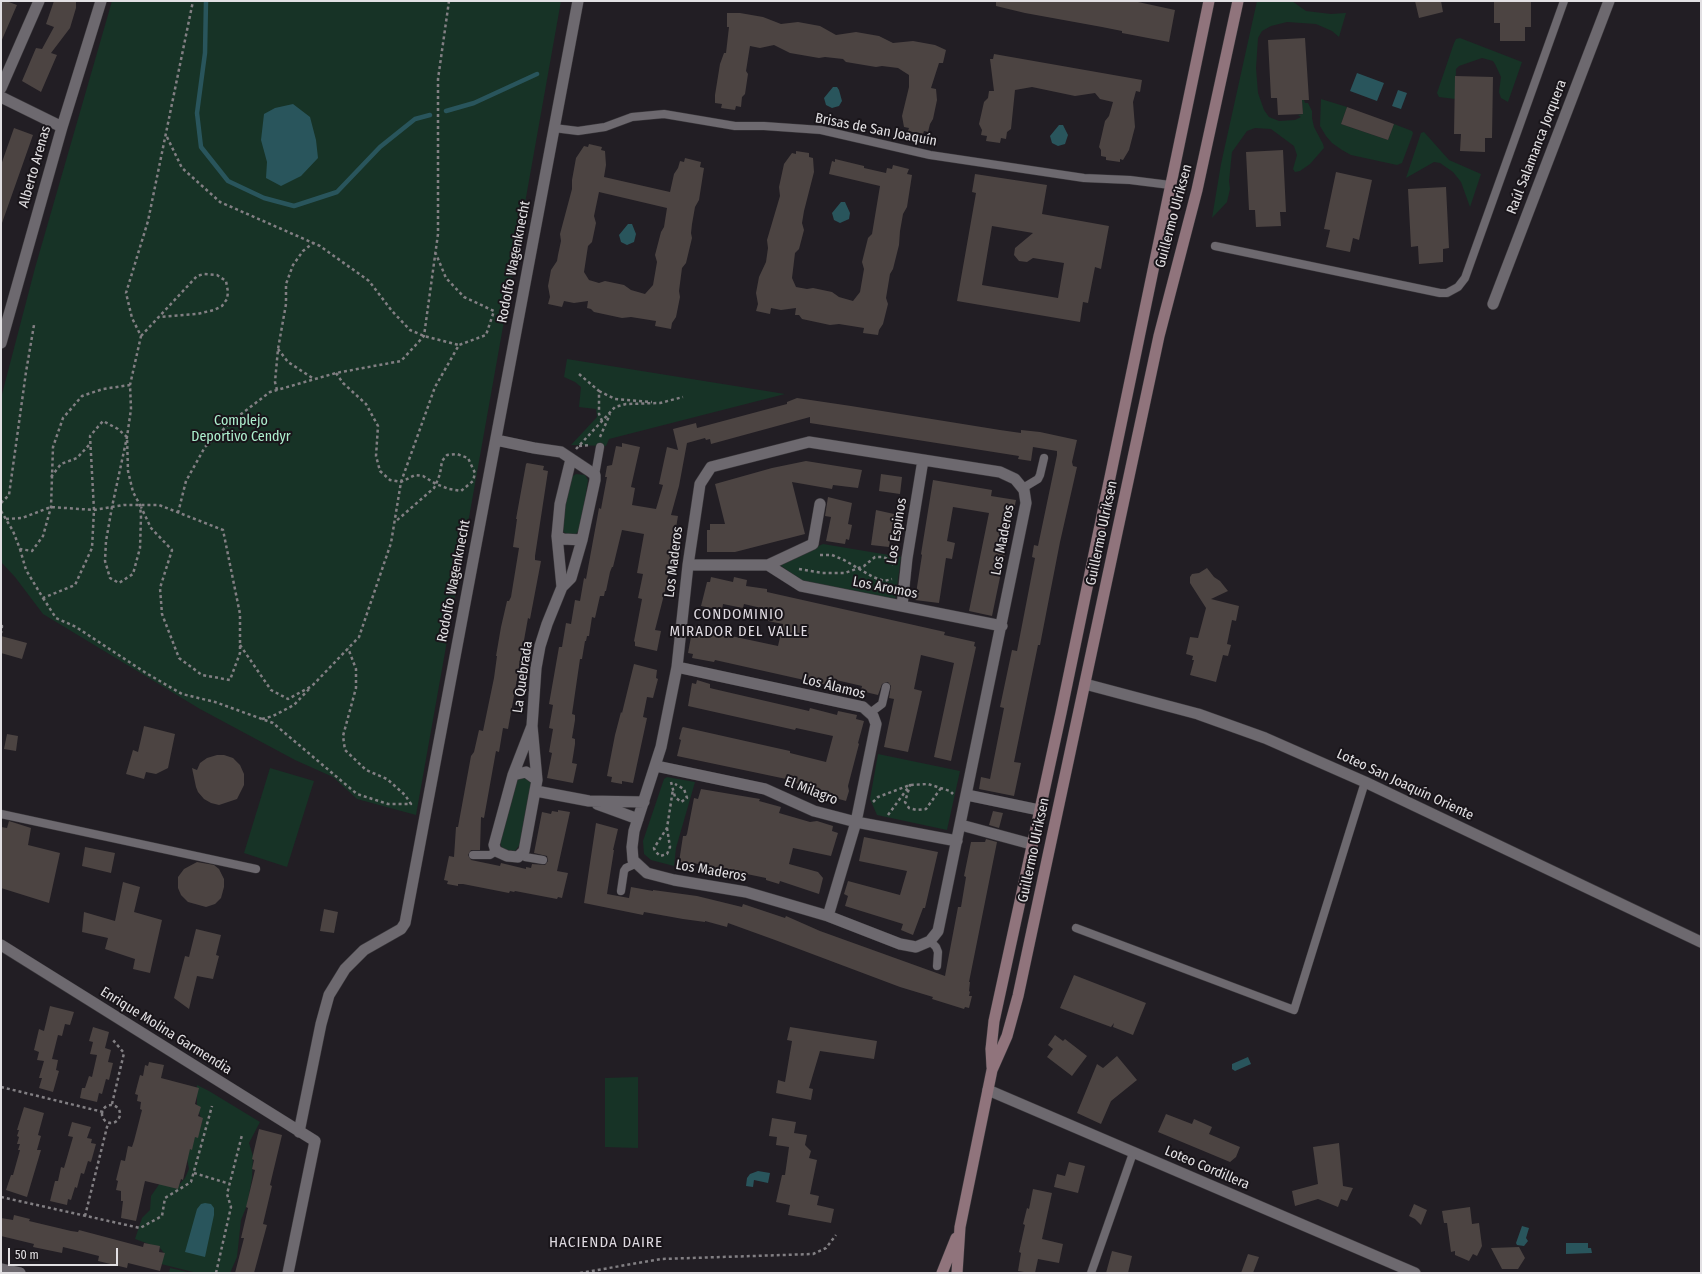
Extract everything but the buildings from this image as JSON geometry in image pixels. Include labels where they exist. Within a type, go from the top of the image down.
[{"type":"main road","name":"Guillermo Ulriksen","points":[[957,1273],[960,1227],[992,1070],[1006,1036],[1016,1003],[1159,336],[1197,190],[1238,1]]},
{"type":"main road","name":"Guillermo Ulriksen","points":[[992,1070],[991,1049],[994,1021],[1110,483],[1206,2]]},
{"type":"main road","name":"Guillermo Ulriksen","points":[[942,1273],[960,1227]]},
{"type":"street","points":[[1,88],[39,1]]},
{"type":"street","name":"Alberto Arenas","points":[[1,343],[62,127],[101,1]]},
{"type":"street","name":"Rodolfo Wagenknecht","points":[[299,1132],[321,1024],[329,995],[345,969],[364,950],[401,929],[405,923],[578,1]]},
{"type":"street","name":"Raúl Salamanca Jorquera","points":[[1493,304],[1609,1]]},
{"type":"street","points":[[1,97],[62,127]]},
{"type":"street","points":[[496,440],[561,452],[595,475]]},
{"type":"street","name":"Los Maderos","points":[[809,442],[1000,472],[1015,478],[1022,488],[1026,503],[1002,626],[938,932],[930,941],[916,947],[900,944],[828,916],[746,892],[674,880],[647,873],[633,860],[632,847],[634,830],[659,767],[661,747],[677,667],[688,565],[700,484],[711,468],[809,442]]},
{"type":"street","name":"La Quebrada","points":[[562,587],[557,536],[560,504],[570,458]]},
{"type":"street","name":"Los Espinos","points":[[902,606],[907,558],[923,460]]},
{"type":"street","name":"La Quebrada","points":[[522,854],[526,844],[536,785],[532,726],[536,668],[540,646],[562,587],[571,578],[582,540],[595,475]]},
{"type":"street","points":[[688,565],[768,566],[813,544],[820,504]]},
{"type":"street","points":[[557,536],[563,539],[582,540]]},
{"type":"street","name":"Los Aromos","points":[[768,566],[801,586],[1002,626]]},
{"type":"street","name":"Los Álamos","points":[[677,667],[863,707],[873,716],[876,724],[856,822],[828,916]]},
{"type":"street","name":"Loteo San Joaquín Oriente","points":[[1085,684],[1191,712],[1271,740],[1365,782],[1701,942]]},
{"type":"street","name":"La Quebrada","points":[[496,851],[494,845],[512,775],[532,726]]},
{"type":"street","name":"El Milagro","points":[[659,767],[765,789],[814,811],[856,822],[957,841]]},
{"type":"street","points":[[512,775],[526,772],[536,785],[589,801],[638,819]]},
{"type":"street","points":[[966,800],[1039,810]]},
{"type":"street","points":[[589,801],[644,802]]},
{"type":"street","points":[[961,825],[1031,844]]},
{"type":"street","points":[[496,851],[507,856],[518,856],[522,854]]},
{"type":"street","name":"Enrique Molina Garmendia","points":[[1,945],[315,1141],[288,1273]]},
{"type":"street","name":"Loteo Cordillera","points":[[988,1090],[1415,1273]]},
{"type":"street","points":[[1,1269],[20,1273]]},
{"type":"lane","points":[[1215,246],[1440,293],[1446,293],[1458,287],[1465,278],[1564,1]]},
{"type":"lane","name":"Brisas de San Joaquín","points":[[554,128],[578,131],[605,127],[632,117],[664,114],[735,126],[764,126],[821,130],[930,155],[1084,178],[1130,180],[1170,185]]},
{"type":"lane","points":[[595,475],[600,447]]},
{"type":"lane","points":[[1022,488],[1038,479],[1044,458]]},
{"type":"lane","points":[[870,713],[882,704],[886,687]]},
{"type":"lane","points":[[1076,928],[1294,1010],[1365,782]]},
{"type":"lane","points":[[1,814],[256,869]]},
{"type":"lane","points":[[473,855],[490,855],[496,851]]},
{"type":"lane","points":[[522,854],[543,860]]},
{"type":"lane","points":[[620,891],[624,871],[626,868],[637,863]]},
{"type":"lane","points":[[930,941],[936,947],[938,952],[937,966]]},
{"type":"lane","points":[[1091,1273],[1133,1153]]},
{"type":"path","points":[[141,336],[132,318],[126,293],[148,221],[167,136],[193,1]]},
{"type":"path","points":[[178,513],[186,482],[205,447],[232,421],[270,392],[336,373],[401,361],[424,336],[438,234],[438,79],[449,1]]},
{"type":"path","points":[[167,136],[182,168],[220,202],[320,246],[369,281],[392,311],[410,330],[424,336],[459,344],[486,335],[494,311],[464,297],[446,278],[436,253]]},
{"type":"path","points":[[276,390],[278,349],[286,304],[286,284],[293,265],[303,251],[313,243]]},
{"type":"path","points":[[140,506],[140,548],[133,574],[119,583],[110,578],[105,561],[106,541],[127,437],[131,409],[130,385],[141,336],[197,276],[204,274],[217,275],[226,281],[228,292],[227,299],[222,306],[214,310],[197,314],[159,317]]},
{"type":"path","points":[[1,504],[9,495],[34,325]]},
{"type":"path","points":[[262,719],[273,716],[294,705],[359,636],[391,543],[400,482],[435,387],[459,344]]},
{"type":"path","points":[[278,349],[288,362],[315,379]]},
{"type":"path","points":[[336,373],[343,383],[366,404],[378,426],[376,456],[380,471],[390,480],[400,482],[416,475],[423,476],[436,484],[448,489],[461,491],[473,481],[475,473],[468,458],[457,454],[447,455],[442,461],[440,474],[436,484],[434,488],[394,522]]},
{"type":"path","points":[[579,374],[599,391],[615,399],[660,403]]},
{"type":"path","points":[[20,549],[32,550],[43,536],[51,507],[53,447],[62,418],[82,396],[103,389],[130,385]]},
{"type":"path","points":[[599,391],[599,414],[602,421]]},
{"type":"path","points":[[570,458],[579,446],[615,408],[626,404],[660,403],[683,397]]},
{"type":"path","points":[[579,446],[592,445],[599,438],[612,411]]},
{"type":"path","points":[[6,519],[22,518],[51,507],[94,510],[112,507],[140,506],[159,506],[223,530],[240,614],[240,653],[230,680],[202,675],[179,658],[162,614],[160,588],[172,550],[151,528],[140,506],[133,492],[128,471],[127,437],[118,429],[103,421],[90,436],[94,510],[92,548],[75,585],[43,598]]},
{"type":"path","points":[[51,478],[61,464],[78,458],[90,444]]},
{"type":"path","points":[[1,511],[13,531],[26,570],[56,618],[76,627],[146,673],[182,694],[215,702],[273,722],[357,794],[388,804],[411,804],[405,795],[387,779],[366,770],[345,750],[343,736],[356,688],[356,669],[348,648]]},
{"type":"path","points":[[792,568],[822,573],[845,573],[864,566],[875,557],[883,557],[890,560],[895,567]]},
{"type":"path","points":[[858,569],[884,581],[892,579],[895,573]]},
{"type":"path","points":[[1,626],[1,633]]},
{"type":"path","points":[[240,645],[271,690],[288,700],[312,686]]},
{"type":"path","points":[[659,767],[671,782],[675,798],[681,802],[687,798],[684,789],[671,782]]},
{"type":"path","points":[[856,822],[878,797],[910,785],[928,784],[950,791],[966,800]]},
{"type":"path","points":[[910,785],[905,802],[909,808],[917,810],[926,809],[941,788]]},
{"type":"path","points":[[880,827],[910,785]]},
{"type":"path","points":[[667,828],[654,848],[660,856],[667,854],[670,847],[667,828],[673,789]]},
{"type":"path","points":[[108,1123],[104,1118],[103,1112],[105,1108],[112,1104],[124,1053],[113,1040]]},
{"type":"path","points":[[1,1087],[103,1112]]},
{"type":"path","points":[[108,1123],[116,1121],[119,1118],[120,1112],[112,1104]]},
{"type":"path","points":[[1,1197],[140,1228],[162,1216],[165,1198],[191,1182],[212,1106]]},
{"type":"path","points":[[85,1216],[108,1123]]},
{"type":"path","points":[[216,1273],[231,1207],[228,1194],[242,1135]]},
{"type":"path","points":[[194,1173],[230,1184]]},
{"type":"path","points":[[580,1273],[661,1259],[813,1254],[826,1248],[836,1236]]},
{"type":"green space","name":"Complejo Deportivo Cendyr","points":[[112,1],[561,1],[416,815],[357,799],[333,777],[295,760],[200,709],[43,614],[15,577],[1,562],[1,398],[35,268]]},
{"type":"green space","points":[[1257,1],[1292,1],[1306,11],[1331,14],[1346,13],[1339,37],[1332,31],[1316,24],[1287,22],[1271,26],[1262,31],[1258,38],[1256,68],[1258,93],[1264,110],[1269,117],[1279,121],[1295,120],[1301,117],[1298,115],[1303,114],[1302,100],[1304,100],[1305,103],[1308,103],[1312,111],[1314,127],[1324,148],[1310,164],[1300,171],[1295,172],[1293,169],[1297,155],[1294,146],[1271,129],[1255,128],[1247,131],[1232,152],[1229,181],[1230,189],[1227,202],[1212,218],[1221,164]]},
{"type":"green space","points":[[1460,38],[1522,62],[1508,102],[1501,98],[1499,92],[1501,77],[1495,64],[1493,61],[1482,58],[1459,66],[1456,69],[1455,99],[1439,97],[1437,93],[1454,43],[1456,39]]},
{"type":"green space","points":[[1321,99],[1347,107],[1341,124],[1388,140],[1394,124],[1412,131],[1413,133],[1402,163],[1397,165],[1351,155],[1332,143],[1320,126]]},
{"type":"green space","points":[[1424,132],[1449,160],[1481,174],[1470,207],[1461,182],[1453,172],[1440,163],[1434,162],[1406,178],[1421,133]]},
{"type":"green space","points":[[567,359],[785,394],[609,439],[606,446],[571,445],[597,417],[596,409],[579,407],[581,387],[575,382],[564,377]]},
{"type":"green space","points":[[576,474],[585,475],[588,480],[581,527],[576,534],[568,535],[561,530],[563,502],[570,478]]},
{"type":"green space","points":[[823,544],[901,557],[895,601],[801,581],[779,564]]},
{"type":"green space","points":[[878,754],[960,771],[947,830],[877,815],[870,799]]},
{"type":"green space","points":[[270,768],[314,781],[287,867],[244,853]]},
{"type":"green space","points":[[526,775],[532,784],[521,843],[515,851],[503,850],[498,839],[510,781]]},
{"type":"green space","points":[[667,777],[695,782],[676,848],[674,866],[651,860],[644,854],[643,841],[664,779]]},
{"type":"green space","points":[[638,1077],[638,1148],[605,1147],[605,1078]]},
{"type":"green space","points":[[197,1085],[260,1122],[249,1143],[253,1156],[252,1178],[247,1205],[241,1220],[237,1257],[230,1273],[197,1273],[161,1264],[164,1253],[160,1248],[135,1239],[142,1218],[150,1210],[151,1196],[160,1183],[178,1186],[185,1178],[189,1169],[186,1153],[202,1123],[197,1104]]},
{"type":"green space","points":[[170,1268],[192,1273],[169,1273]]},
{"type":"water","points":[[1357,73],[1384,83],[1377,101],[1350,91]]},
{"type":"water","points":[[833,87],[837,87],[839,90],[842,101],[839,106],[832,108],[826,105],[824,98]]},
{"type":"water","points":[[1398,90],[1407,93],[1401,109],[1392,106]]},
{"type":"water","points":[[293,104],[310,117],[316,140],[318,158],[301,176],[281,186],[266,178],[267,162],[261,140],[264,114],[275,108]]},
{"type":"water","points":[[1059,125],[1063,125],[1068,135],[1065,144],[1058,146],[1052,143],[1050,136]]},
{"type":"water","points":[[841,202],[845,202],[850,213],[849,219],[840,223],[834,220],[832,213]]},
{"type":"water","points":[[628,224],[632,224],[636,234],[634,242],[627,245],[621,242],[619,235]]},
{"type":"water","points":[[1248,1057],[1251,1064],[1235,1071],[1232,1069],[1232,1064]]},
{"type":"water","points":[[758,1171],[770,1173],[768,1183],[754,1180],[753,1187],[746,1186],[747,1178],[750,1174]]},
{"type":"water","points":[[201,1204],[211,1204],[214,1208],[214,1215],[205,1257],[185,1252],[197,1209]]},
{"type":"water","points":[[1522,1226],[1529,1228],[1526,1238],[1528,1241],[1524,1246],[1517,1245],[1516,1243]]},
{"type":"water","points":[[1566,1243],[1588,1243],[1588,1248],[1591,1248],[1592,1253],[1566,1254]]},
{"type":"waterway","points":[[206,1],[205,53],[197,113],[201,147],[228,181],[264,198],[294,206],[337,192],[380,147],[415,119],[430,115]]},
{"type":"waterway","points":[[446,111],[474,103],[537,74]]},
{"type":"district","name":"CONDOMINIO MIRADOR DEL VALLE","points":[[739,624]]},
{"type":"district","name":"HACIENDA DAIRE","points":[[606,1243]]}]
